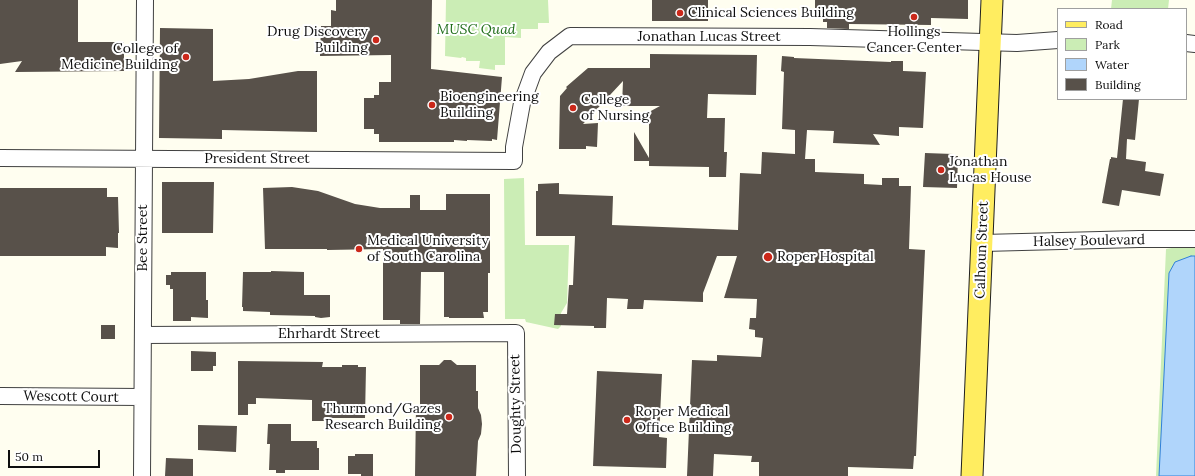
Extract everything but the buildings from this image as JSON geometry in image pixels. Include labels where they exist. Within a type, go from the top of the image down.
[{"type":"main road","name":"Calhoun Street","points":[[972,476],[983,243],[992,0]]},
{"type":"street","name":"Bee Street","points":[[142,476],[145,0]]},
{"type":"street","name":"Jonathan Lucas Street","points":[[514,161],[514,147],[522,103],[533,73],[549,52],[570,36],[802,37],[1017,43],[1057,40]]},
{"type":"street","name":"President Street","points":[[0,158],[514,161]]},
{"type":"street","name":"Halsey Boulevard","points":[[983,243],[1195,239]]},
{"type":"street","name":"Ehrhardt Street","points":[[143,335],[516,333]]},
{"type":"street","name":"Doughty Street","points":[[516,333],[517,476]]},
{"type":"street","name":"Wescott Court","points":[[0,396],[142,397]]},
{"type":"green space","name":"MUSC Quad","points":[[446,0],[548,0],[549,23],[538,23],[538,29],[521,29],[521,38],[505,37],[505,65],[495,65],[495,70],[479,68],[480,61],[466,61],[466,58],[462,57],[445,56]]},
{"type":"green space","points":[[1112,0],[1169,0],[1168,8],[1111,8]]},
{"type":"green space","points":[[524,178],[525,245],[569,245],[567,303],[561,313],[561,326],[558,329],[526,322],[525,319],[505,319],[504,179]]},
{"type":"green space","points":[[1183,246],[1195,246],[1195,476],[1156,476],[1166,249]]},
{"type":"water","points":[[1195,256],[1195,476],[1159,476],[1169,273],[1175,262]]},
{"type":"place","name":"Clinical Sciences Building","points":[[680,13]]},
{"type":"place","name":"Hollings Cancer Center","points":[[914,17]]},
{"type":"place","name":"Drug Discovery Building","points":[[376,40]]},
{"type":"place","name":"College of Medicine Building","points":[[186,57]]},
{"type":"place","name":"Bioengineering Building","points":[[432,105]]},
{"type":"place","name":"College of Nursing","points":[[573,108]]},
{"type":"place","name":"Jonathan Lucas House","points":[[941,170]]},
{"type":"place","name":"Medical University of South Carolina","points":[[359,249]]},
{"type":"place","name":"Roper Hospital","points":[[768,257]]},
{"type":"place","name":"Thurmond/Gazes Research Building","points":[[449,417]]},
{"type":"place","name":"Roper Medical Office Building","points":[[627,420]]}]
